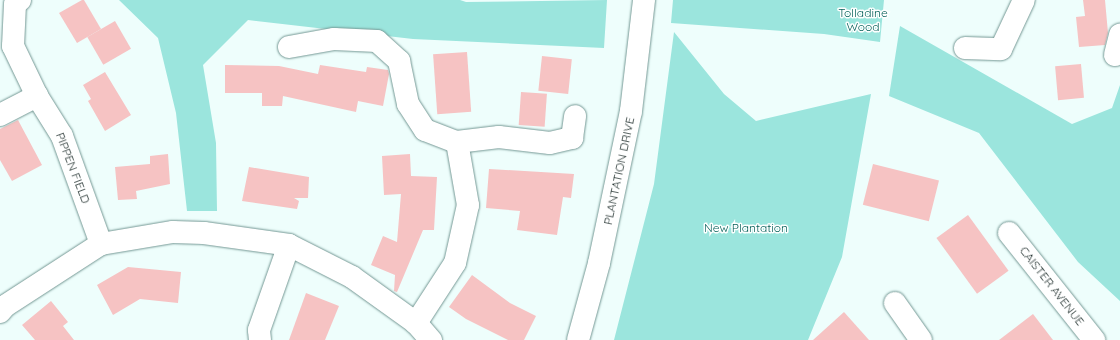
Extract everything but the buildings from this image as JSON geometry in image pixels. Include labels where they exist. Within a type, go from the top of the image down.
[{"type":"street","name":"PIPPEN FIELD","points":[[20,0],[15,4],[14,46],[37,96],[62,136],[101,244]]},
{"type":"street","name":"PLANTATION DRIVE","points":[[578,340],[599,263],[631,111],[644,0]]},
{"type":"street","points":[[965,48],[1001,49],[1024,0]]},
{"type":"street","points":[[289,46],[334,39],[377,41],[399,61],[408,104],[425,130],[457,142],[499,138],[550,143],[572,138],[575,116]]},
{"type":"street","points":[[0,115],[37,96]]},
{"type":"street","points":[[416,323],[455,263],[468,205],[457,142]]},
{"type":"street","points":[[0,312],[5,306],[101,244],[173,232],[204,233],[289,245],[352,277],[416,323],[431,340]]},
{"type":"street","name":"CAISTER AVENUE","points":[[1009,232],[1094,340]]},
{"type":"street","points":[[260,340],[259,330],[289,245]]},
{"type":"street","points":[[895,303],[921,340]]},
{"type":"green space","points":[[119,0],[460,0],[466,2],[607,0],[604,48],[413,39],[248,20],[203,65],[216,143],[217,211],[187,211],[176,113],[158,38]]},
{"type":"green space","name":"Tolladine Wood","points":[[673,0],[884,0],[880,42],[824,34],[671,23]]},
{"type":"green space","points":[[900,26],[1072,124],[1112,108],[1120,85],[1120,301],[1078,262],[979,133],[889,96]]},
{"type":"green space","name":"New Plantation","points":[[674,32],[724,94],[756,121],[871,94],[842,257],[808,340],[614,340],[654,184]]}]
